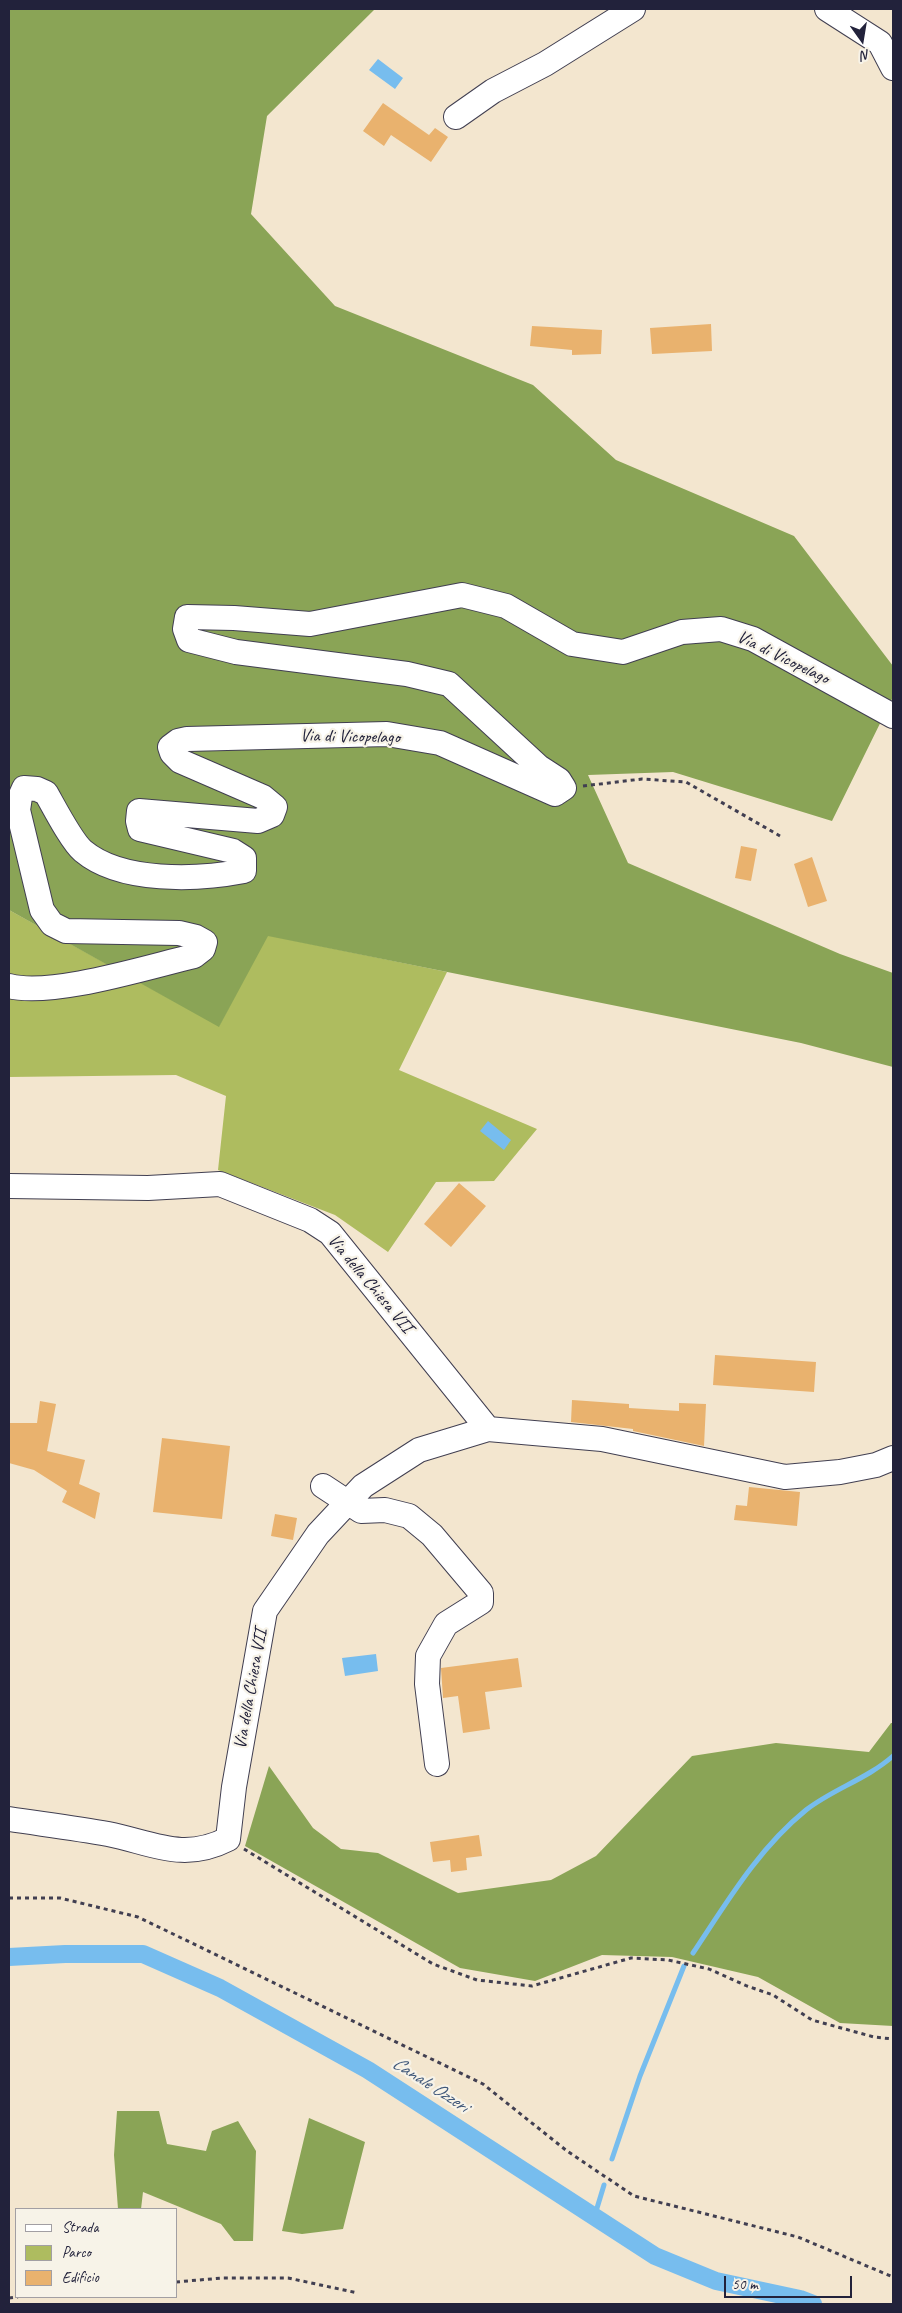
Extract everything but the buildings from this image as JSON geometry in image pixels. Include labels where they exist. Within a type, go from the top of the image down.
[{"type":"street","points":[[456,117],[493,91],[545,64],[633,9]]},
{"type":"street","points":[[827,9],[880,43],[893,68]]},
{"type":"street","name":"Via di Vicopelago","points":[[9,986],[34,990],[86,982],[194,956],[203,949],[204,942],[196,937],[179,934],[66,931],[52,924],[42,910],[18,810],[24,788],[36,789],[46,793],[81,850],[99,862],[124,870],[158,876],[218,876],[244,871],[244,858],[233,850],[140,829],[138,821],[139,811],[258,821],[272,815],[276,807],[263,797],[180,761],[172,754],[170,746],[178,741],[187,739],[387,734],[440,743],[555,794],[564,788],[559,780],[539,766],[449,684],[407,674],[236,652],[190,640],[185,629],[188,617],[234,618],[310,624],[462,596],[506,606],[572,644],[623,652],[682,632],[721,629],[753,639],[893,716]]},
{"type":"street","name":"Via della Chiesa VII","points":[[9,1186],[148,1188],[220,1184],[310,1220],[330,1233],[488,1429]]},
{"type":"street","name":"Via della Chiesa VII","points":[[228,1839],[234,1787],[264,1611],[318,1534],[363,1486],[419,1450],[488,1429],[602,1439],[785,1477],[840,1472],[876,1465],[893,1458]]},
{"type":"street","points":[[323,1486],[361,1511],[385,1510],[409,1516],[432,1535],[481,1593],[481,1602],[446,1624],[428,1656],[427,1684],[437,1764]]},
{"type":"street","points":[[9,1819],[110,1834],[154,1847],[183,1851],[212,1847],[228,1839]]},
{"type":"path","points":[[559,780],[580,786],[642,779],[686,782],[780,836]]},
{"type":"path","points":[[228,1839],[433,1964],[478,1980],[532,1986],[631,1958],[668,1960],[709,1969],[773,1995],[812,2020],[874,2037],[893,2039]]},
{"type":"path","points":[[9,1898],[60,1898],[138,1917],[483,2084],[567,2151],[634,2196],[798,2237],[893,2277]]},
{"type":"path","points":[[178,2282],[222,2278],[288,2278],[358,2293]]},
{"type":"green space","points":[[9,9],[375,9],[267,116],[251,214],[335,306],[533,385],[616,460],[794,536],[893,666],[893,697],[832,821],[673,772],[588,775],[628,863],[840,954],[893,973],[893,1067],[801,1043],[268,936],[219,1027],[9,910]]},
{"type":"green space","points":[[9,910],[219,1026],[267,935],[447,972],[399,1070],[537,1129],[494,1181],[436,1182],[388,1252],[335,1215],[218,1170],[226,1096],[176,1075],[9,1077]]},
{"type":"green space","points":[[891,1723],[893,1723],[893,2026],[840,2023],[758,1977],[672,1957],[602,1955],[535,1981],[460,1968],[245,1846],[269,1766],[313,1828],[341,1849],[378,1853],[458,1893],[551,1880],[596,1856],[692,1756],[776,1743],[869,1752]]},
{"type":"green space","points":[[117,2111],[159,2111],[167,2144],[206,2151],[212,2131],[238,2121],[256,2151],[253,2241],[234,2241],[221,2224],[143,2192],[141,2208],[118,2208],[114,2155]]},
{"type":"green space","points":[[309,2118],[365,2142],[343,2229],[302,2234],[282,2231]]},
{"type":"water","points":[[378,59],[403,78],[395,89],[369,70]]},
{"type":"water","points":[[488,1121],[511,1140],[504,1150],[480,1131]]},
{"type":"water","points":[[376,1654],[378,1671],[345,1676],[342,1658]]},
{"type":"waterway","points":[[693,1953],[744,1877],[789,1825],[816,1803],[872,1771],[893,1756]]},
{"type":"waterway","name":"Canale Ozzeri","points":[[9,1957],[65,1954],[143,1954],[220,1988],[368,2070],[655,2256],[716,2281],[800,2299],[813,2304]]},
{"type":"waterway","points":[[612,2159],[640,2076],[684,1966]]},
{"type":"waterway","points":[[594,2218],[604,2185]]}]
